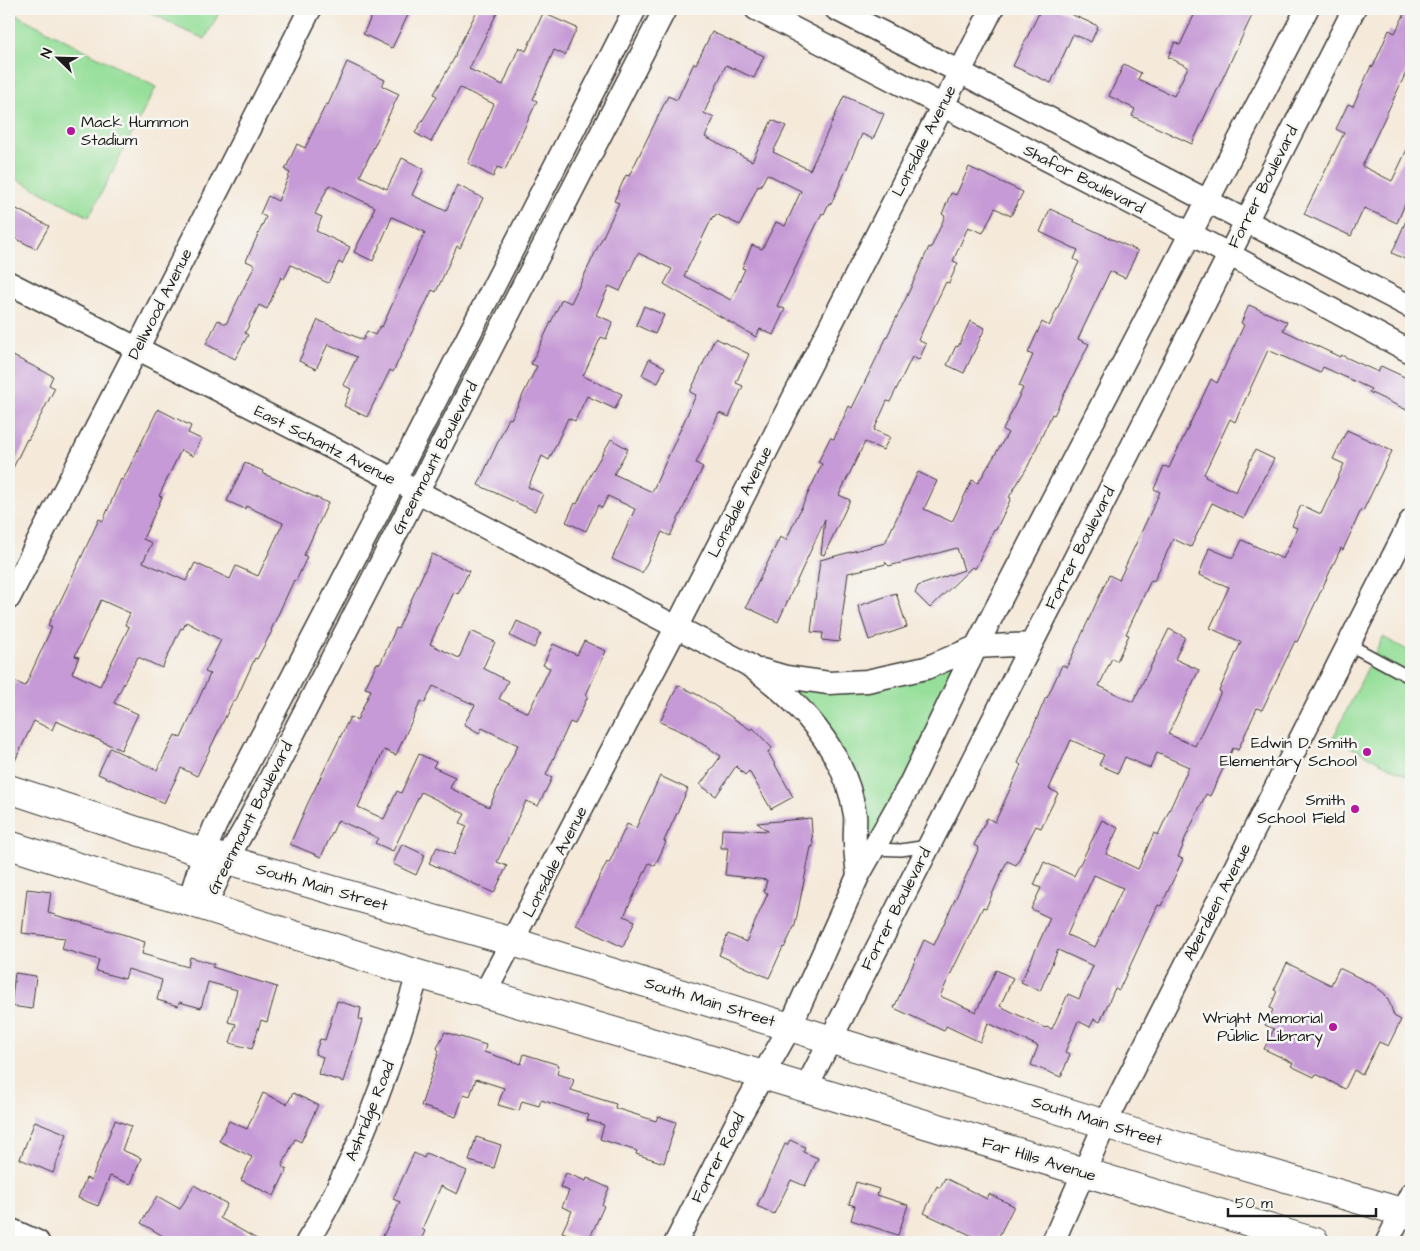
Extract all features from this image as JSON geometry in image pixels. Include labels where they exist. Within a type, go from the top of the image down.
[{"type":"main road","name":"South Main Street","points":[[9,789],[216,856],[513,942],[1105,1124],[1408,1207]]},
{"type":"main road","points":[[9,845],[418,974],[763,1075]]},
{"type":"main road","name":"Far Hills Avenue","points":[[763,1075],[1315,1242]]},
{"type":"street","name":"Dellwood Avenue","points":[[9,598],[310,9]]},
{"type":"street","name":"Greenmount Boulevard","points":[[216,856],[215,826],[395,480],[634,9]]},
{"type":"street","name":"Greenmount Boulevard","points":[[197,904],[216,856],[246,826],[665,9]]},
{"type":"street","name":"Shafor Boulevard","points":[[756,9],[1191,234],[1411,352]]},
{"type":"street","points":[[836,9],[1208,200],[1411,307]]},
{"type":"street","name":"Lonsdale Avenue","points":[[485,993],[676,628],[992,9]]},
{"type":"street","points":[[864,846],[909,786],[976,648],[1307,9]]},
{"type":"street","name":"Forrer Boulevard","points":[[806,1088],[1354,9]]},
{"type":"street","name":"East Schantz Avenue","points":[[9,283],[395,480],[747,664],[786,677],[829,683],[867,682],[926,668],[976,648],[1031,644]]},
{"type":"street","name":"Aberdeen Avenue","points":[[1053,1242],[1105,1124],[1411,521]]},
{"type":"street","name":"East Schantz Avenue","points":[[747,664],[776,686],[802,711],[825,740],[838,763],[851,794],[855,817],[864,846],[858,876],[790,1027]]},
{"type":"street","name":"Ashridge Road","points":[[307,1242],[344,1175],[369,1121],[399,1040],[418,974]]},
{"type":"street","name":"Forrer Road","points":[[676,1242],[742,1112],[790,1027]]},
{"type":"street","points":[[1387,1242],[1408,1207]]},
{"type":"street","points":[[9,1229],[38,1242]]},
{"type":"lane","points":[[1348,644],[1411,678]]},
{"type":"lane","points":[[864,846],[902,850],[928,846]]},
{"type":"green space","points":[[145,9],[221,9],[205,39],[179,28]]},
{"type":"green space","name":"Mack Hummon Stadium","points":[[9,11],[156,87],[89,217],[9,175]]},
{"type":"green space","points":[[1383,637],[1411,652],[1411,778],[1333,738]]},
{"type":"green space","points":[[976,647],[873,849],[855,842],[839,763],[758,669],[829,683]]},
{"type":"building","points":[[375,9],[411,9],[392,48],[363,34]]},
{"type":"building","points":[[478,9],[499,9],[469,69],[503,85],[519,47],[526,51],[543,13],[577,28],[565,55],[554,50],[533,99],[537,101],[505,170],[497,167],[493,177],[468,163],[494,104],[460,88],[431,142],[415,133],[437,96],[434,94],[456,55]]},
{"type":"building","points":[[1041,9],[1059,9],[1098,26],[1091,42],[1073,34],[1051,83],[1013,66]]},
{"type":"building","points":[[1197,9],[1255,9],[1192,144],[1132,116],[1135,109],[1109,96],[1124,64],[1141,73],[1138,79],[1174,96],[1188,67],[1168,57],[1175,42],[1180,45]]},
{"type":"building","points":[[1407,9],[1411,9],[1411,62],[1362,166],[1392,181],[1411,141],[1411,190],[1397,223],[1364,208],[1351,236],[1304,214],[1344,133],[1336,129],[1348,104],[1353,106],[1389,30],[1395,33]]},
{"type":"building","points":[[712,32],[764,56],[754,78],[726,65],[704,113],[714,118],[705,137],[752,161],[772,120],[786,126],[773,152],[810,170],[844,96],[884,114],[873,139],[862,134],[831,204],[829,203],[824,214],[822,213],[777,306],[785,309],[773,335],[760,329],[756,337],[664,284],[672,269],[638,253],[620,291],[609,286],[596,315],[613,322],[606,339],[601,337],[583,376],[622,394],[615,409],[587,396],[575,421],[568,418],[549,460],[542,456],[528,487],[543,494],[535,511],[478,485],[509,418],[511,419],[537,366],[531,364],[562,299],[571,303],[619,203],[614,201],[626,175],[629,176],[668,96],[677,100],[694,63],[696,64]],"holes":[[[767,174],[801,191],[785,226],[776,222],[762,249],[752,245],[742,268],[745,269],[731,300],[684,276],[713,216],[716,214],[740,225],[758,186],[760,187]]]},
{"type":"building","points":[[347,62],[385,80],[382,86],[399,94],[360,176],[387,189],[402,158],[424,169],[412,195],[446,211],[457,185],[483,198],[460,248],[457,246],[436,292],[432,290],[393,372],[390,370],[367,417],[344,406],[351,389],[343,385],[357,357],[328,344],[316,369],[299,361],[318,320],[363,340],[367,331],[375,335],[380,326],[382,327],[425,232],[392,217],[373,261],[354,252],[375,207],[329,185],[315,214],[322,217],[316,231],[350,247],[342,264],[339,262],[328,283],[291,265],[284,279],[281,277],[267,309],[259,305],[245,333],[248,335],[235,359],[206,344],[218,320],[226,324],[255,265],[246,261],[266,217],[260,214],[268,196],[278,201],[290,173],[285,170],[297,144],[305,148],[326,104],[328,105]]},
{"type":"building","points":[[969,167],[1023,192],[1011,216],[995,208],[983,233],[968,227],[953,261],[958,263],[949,283],[946,282],[918,340],[926,344],[919,360],[912,357],[890,402],[887,401],[874,430],[890,437],[883,450],[865,442],[839,495],[850,500],[824,555],[821,554],[825,519],[778,622],[746,607],[780,537],[786,540],[822,464],[818,462],[830,438],[834,439],[849,406],[852,408],[929,247],[931,248],[945,216],[942,214],[951,193],[956,195]]},
{"type":"building","points":[[9,205],[49,226],[36,249],[9,235]]},
{"type":"building","points":[[1050,209],[1138,251],[1125,278],[1110,271],[1078,339],[1089,344],[1054,415],[1052,414],[1028,466],[1009,497],[1011,498],[996,530],[994,529],[975,569],[972,567],[930,608],[915,593],[918,586],[964,570],[957,548],[889,566],[885,562],[886,564],[848,573],[839,642],[822,640],[823,633],[811,632],[820,560],[885,543],[918,472],[937,481],[924,509],[952,522],[972,480],[978,483],[1008,433],[1003,430],[1023,388],[1019,386],[1033,355],[1028,353],[1042,322],[1049,326],[1079,262],[1074,259],[1078,250],[1040,232]]},
{"type":"building","points":[[1411,209],[1411,262],[1392,253]]},
{"type":"building","points":[[1249,305],[1287,322],[1283,330],[1340,357],[1341,355],[1378,372],[1381,366],[1411,380],[1411,412],[1369,392],[1371,389],[1323,367],[1320,373],[1268,350],[1235,422],[1230,419],[1204,474],[1206,475],[1205,477],[1236,492],[1255,450],[1274,459],[1244,518],[1212,503],[1191,547],[1173,539],[1154,581],[1151,580],[1126,634],[1129,635],[1117,661],[1112,658],[1099,686],[1133,702],[1169,629],[1185,637],[1175,659],[1199,670],[1168,734],[1195,746],[1221,692],[1219,691],[1241,642],[1210,628],[1229,587],[1199,575],[1209,548],[1233,558],[1242,540],[1283,559],[1297,528],[1292,526],[1301,505],[1321,514],[1344,464],[1333,459],[1347,430],[1392,451],[1363,511],[1361,510],[1343,550],[1341,548],[1297,642],[1295,641],[1262,710],[1257,708],[1238,750],[1233,748],[1210,796],[1206,794],[1182,845],[1178,857],[1183,859],[1161,906],[1158,905],[1119,990],[1115,988],[1100,1022],[1094,1019],[1090,1027],[1078,1021],[1065,1052],[1070,1054],[1061,1077],[1031,1065],[1038,1046],[988,1023],[980,1042],[946,1026],[944,1031],[894,1008],[924,940],[934,945],[979,848],[974,845],[987,818],[995,822],[1021,765],[1018,763],[1046,697],[1062,665],[1067,667],[1109,575],[1119,580],[1160,492],[1154,489],[1164,466],[1169,468],[1211,379],[1217,383],[1244,325],[1241,323]],"holes":[[[1071,740],[1104,755],[1099,765],[1118,773],[1125,757],[1150,768],[1157,753],[1189,767],[1158,835],[1154,833],[1138,869],[1106,854],[1118,828],[1102,820],[1074,876],[1044,862],[1034,885],[1041,888],[1031,909],[1050,918],[1021,982],[1040,991],[1058,950],[1093,966],[1079,999],[1068,994],[1052,1029],[1045,1028],[1000,1006],[1013,978],[996,970],[976,1012],[940,996],[983,907],[986,908],[1007,861],[1016,865],[1036,826],[1041,828],[1058,793],[1049,789]],[[1094,875],[1123,888],[1095,947],[1067,935]]]},
{"type":"building","points":[[644,306],[664,315],[655,334],[636,325]]},
{"type":"building","points":[[970,321],[985,328],[964,373],[947,365]]},
{"type":"building","points":[[715,338],[749,354],[736,383],[743,386],[729,417],[719,413],[696,463],[703,467],[670,536],[662,532],[642,573],[612,559],[635,509],[608,496],[602,508],[598,505],[586,531],[566,522],[611,439],[628,449],[614,474],[652,492],[696,395],[690,392]]},
{"type":"building","points":[[9,354],[53,376],[49,385],[55,388],[9,476]]},
{"type":"building","points":[[649,359],[665,367],[658,383],[642,375]]},
{"type":"building","points":[[158,409],[191,426],[188,433],[201,439],[193,456],[181,450],[159,496],[162,497],[143,539],[152,543],[143,562],[186,581],[195,563],[230,579],[236,566],[258,576],[283,523],[246,506],[245,509],[227,501],[245,463],[263,471],[262,473],[328,503],[304,555],[307,557],[296,581],[294,580],[272,631],[257,659],[255,658],[197,776],[181,768],[164,803],[98,774],[110,748],[157,770],[175,735],[181,738],[210,674],[205,672],[221,640],[186,622],[183,629],[181,628],[162,668],[138,657],[128,675],[114,703],[138,714],[121,750],[56,721],[52,730],[34,721],[9,773],[9,697],[16,682],[25,686],[52,627],[48,625],[55,610],[99,519],[103,521],[121,479],[123,480]],"holes":[[[101,600],[130,613],[125,625],[129,627],[100,686],[72,673],[79,657],[75,656]]]},
{"type":"building","points":[[432,554],[469,571],[458,594],[454,592],[430,644],[459,658],[471,631],[495,642],[483,668],[508,681],[499,699],[528,713],[550,668],[543,665],[553,644],[577,655],[584,641],[606,651],[575,724],[570,722],[546,775],[552,778],[538,806],[526,801],[497,862],[507,866],[494,893],[429,863],[437,847],[454,855],[467,826],[460,823],[465,814],[421,792],[393,851],[375,843],[378,838],[338,820],[321,857],[290,844],[350,717],[357,720],[371,690],[365,688],[377,663],[380,664],[396,628],[398,629]],"holes":[[[433,686],[475,705],[464,724],[479,733],[482,728],[518,745],[489,807],[450,788],[455,777],[433,767],[436,762],[419,754],[401,793],[397,791],[384,819],[358,807],[384,750],[396,755],[421,701],[425,703]]]},
{"type":"building","points":[[896,593],[907,627],[869,640],[858,606]]},
{"type":"building","points":[[517,621],[541,633],[534,648],[510,636]]},
{"type":"building","points":[[678,685],[700,696],[751,730],[753,728],[772,748],[768,752],[793,797],[771,809],[749,771],[745,775],[736,766],[716,796],[700,785],[721,756],[687,734],[660,722]]},
{"type":"building","points":[[660,776],[688,789],[664,841],[666,842],[655,866],[649,863],[624,916],[635,921],[623,947],[576,925],[607,862],[609,863],[627,824],[636,828]]},
{"type":"building","points":[[811,818],[813,847],[811,847],[795,925],[769,978],[719,955],[728,934],[746,942],[768,893],[764,892],[767,880],[725,875],[728,848],[721,848],[722,829],[768,831],[757,823]]},
{"type":"building","points":[[402,844],[425,855],[416,875],[393,864]]},
{"type":"building","points":[[27,889],[51,892],[48,913],[145,942],[142,954],[188,967],[190,957],[214,964],[212,967],[277,987],[267,1022],[261,1020],[252,1049],[230,1043],[236,1024],[228,1022],[237,990],[208,982],[201,1008],[179,1002],[178,1006],[157,1000],[162,980],[128,969],[125,979],[96,971],[99,960],[62,949],[65,938],[22,933]]},
{"type":"building","name":"Wright Memorial Public Library","points":[[1287,963],[1331,985],[1339,968],[1372,984],[1385,994],[1394,1016],[1401,1020],[1388,1046],[1379,1042],[1362,1075],[1354,1070],[1345,1089],[1316,1074],[1314,1077],[1291,1066],[1293,1063],[1264,1049],[1274,1029],[1265,1025],[1273,1010],[1270,1008],[1277,991],[1274,990]]},
{"type":"building","points":[[15,973],[36,976],[32,1009],[11,1006]]},
{"type":"building","points":[[337,1001],[361,1008],[359,1019],[362,1020],[344,1082],[318,1074],[323,1057],[315,1054],[320,1039],[325,1040]]},
{"type":"building","points":[[445,1032],[486,1045],[484,1052],[521,1064],[524,1054],[559,1065],[557,1074],[574,1079],[571,1090],[616,1104],[615,1108],[656,1121],[658,1116],[676,1122],[664,1163],[636,1154],[637,1151],[600,1139],[604,1125],[587,1120],[589,1115],[541,1100],[539,1106],[522,1101],[519,1111],[498,1105],[504,1088],[476,1079],[470,1096],[464,1094],[456,1117],[421,1106],[439,1051],[437,1048]]},
{"type":"building","points":[[263,1093],[287,1104],[293,1093],[318,1105],[301,1142],[295,1139],[282,1166],[287,1169],[274,1196],[241,1180],[252,1157],[219,1141],[229,1121],[247,1129]]},
{"type":"building","points":[[115,1120],[131,1126],[122,1150],[141,1158],[131,1184],[110,1176],[98,1206],[78,1198],[86,1178],[91,1180]]},
{"type":"building","points":[[35,1121],[67,1134],[53,1173],[20,1159]]},
{"type":"building","points":[[476,1137],[501,1145],[494,1168],[469,1161]]},
{"type":"building","points":[[790,1140],[805,1147],[803,1152],[818,1158],[805,1186],[791,1180],[774,1214],[757,1206],[785,1144],[787,1145]]},
{"type":"building","points":[[414,1153],[424,1158],[426,1153],[467,1171],[457,1194],[441,1186],[422,1229],[425,1231],[420,1242],[380,1242],[400,1202],[393,1199]]},
{"type":"building","points":[[566,1173],[586,1181],[587,1178],[609,1188],[602,1205],[604,1206],[588,1242],[562,1232],[572,1211],[562,1207],[569,1191],[560,1187]]},
{"type":"building","points":[[945,1178],[987,1199],[989,1194],[1014,1206],[996,1242],[985,1242],[924,1213],[937,1186],[940,1188]]},
{"type":"building","points":[[856,1182],[879,1189],[877,1195],[908,1205],[898,1235],[851,1220],[855,1206],[849,1204]]},
{"type":"building","points":[[194,1185],[227,1204],[220,1218],[262,1242],[173,1242],[141,1223],[157,1196],[180,1209]]},
{"type":"place","name":"Mack Hummon Stadium","points":[[71,131]]},
{"type":"place","name":"Edwin D. Smith Elementary School","points":[[1367,752]]},
{"type":"place","name":"Smith School Field","points":[[1355,809]]},
{"type":"place","name":"Wright Memorial Public Library","points":[[1333,1027]]}]
